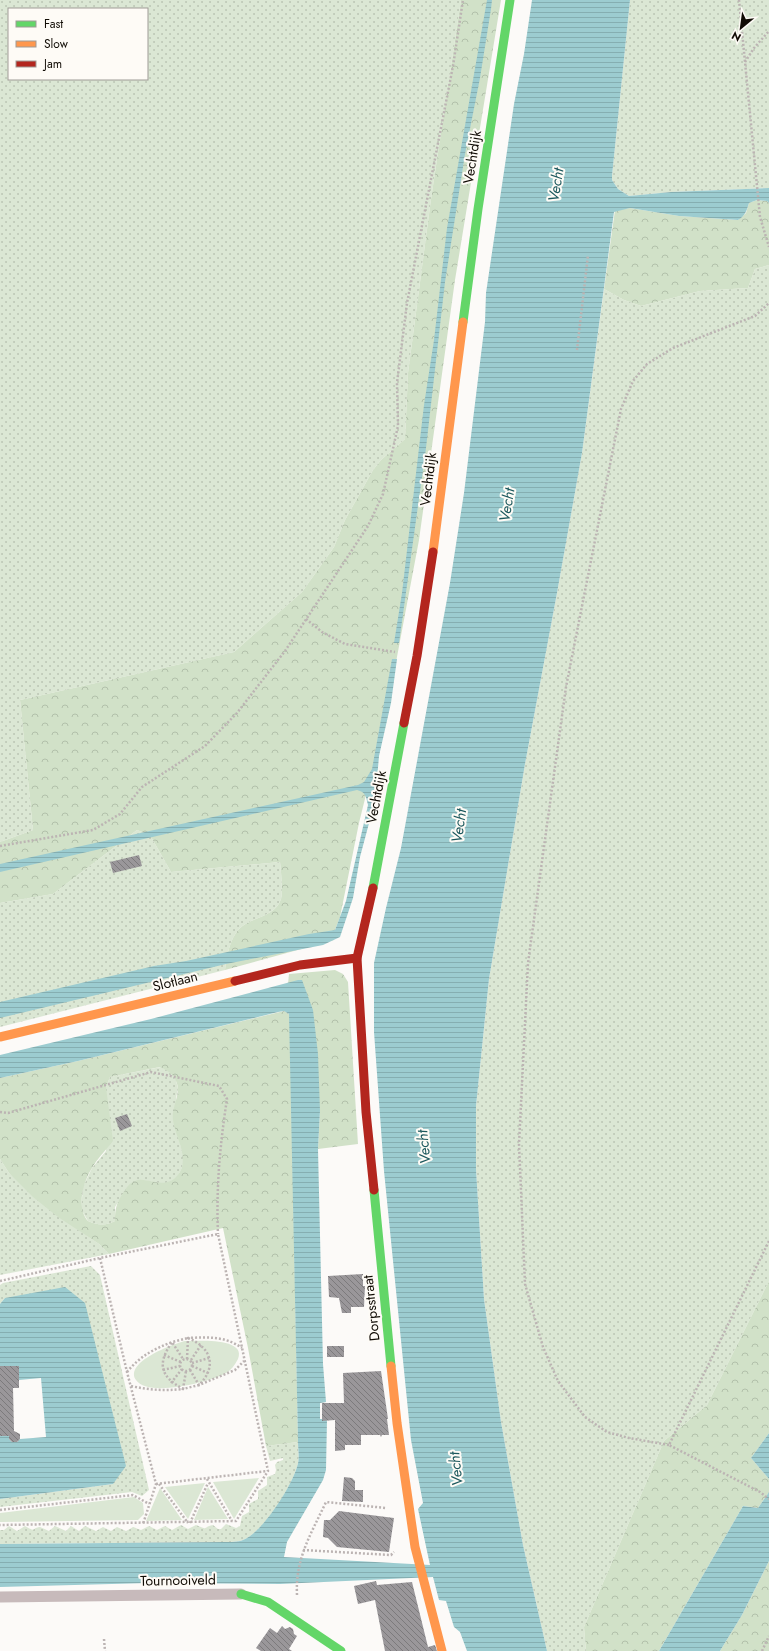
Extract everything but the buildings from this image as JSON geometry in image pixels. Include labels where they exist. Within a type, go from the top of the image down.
[{"type":"street","name":"Vechtdijk","points":[[358,958],[417,656],[436,535],[478,209],[510,0]]},
{"type":"street","name":"Slotlaan","points":[[0,1037],[300,965],[358,958]]},
{"type":"street","name":"Dorpsstraat","points":[[358,958],[366,1112],[394,1392],[409,1510],[418,1559],[442,1651]]},
{"type":"street","name":"Tournooiveld","points":[[241,1594],[268,1602],[341,1651]]},
{"type":"lane","name":"Tournooiveld","points":[[0,1597],[241,1594]]},
{"type":"path","points":[[0,846],[94,830],[120,814],[142,787],[205,746],[237,713],[285,651],[368,526],[382,494],[390,466],[398,426],[397,383],[407,303],[453,66],[463,0]]},
{"type":"path","points":[[739,0],[756,184],[760,217],[769,248]]},
{"type":"path","points":[[745,62],[754,48],[769,31]]},
{"type":"path","points":[[578,350],[588,255]]},
{"type":"path","points":[[769,303],[756,316],[674,348],[647,364],[633,381],[621,409],[566,687],[528,963],[519,1144],[525,1284],[543,1347],[558,1381],[585,1417],[607,1432],[669,1445],[760,1492],[769,1499]]},
{"type":"path","points":[[306,619],[322,632],[344,644],[417,656]]},
{"type":"path","points":[[0,1112],[8,1113],[150,1072],[219,1086],[226,1099],[216,1200],[218,1234],[268,1471],[236,1522],[0,1525]]},
{"type":"path","points":[[0,1280],[218,1234]]},
{"type":"path","points":[[669,1445],[769,1241]]},
{"type":"path","points":[[100,1258],[130,1385],[158,1484],[189,1523]]},
{"type":"path","points":[[127,1372],[143,1356],[156,1348],[188,1338],[220,1338],[232,1341],[242,1348]]},
{"type":"path","points":[[188,1338],[201,1345],[206,1350],[209,1358],[210,1365],[208,1373],[199,1385]]},
{"type":"path","points":[[163,1370],[180,1364],[185,1359],[188,1338]]},
{"type":"path","points":[[172,1342],[164,1355],[162,1365],[163,1370],[171,1383],[183,1389]]},
{"type":"path","points":[[172,1342],[185,1359],[208,1373]]},
{"type":"path","points":[[183,1389],[188,1370],[201,1345]]},
{"type":"path","points":[[164,1355],[180,1364],[182,1369]]},
{"type":"path","points":[[192,1363],[209,1358]]},
{"type":"path","points":[[130,1385],[146,1390],[162,1391],[183,1389],[199,1385],[235,1370],[244,1360]]},
{"type":"path","points":[[182,1369],[188,1370],[199,1385]]},
{"type":"path","points":[[171,1383],[182,1369]]},
{"type":"path","points":[[158,1484],[268,1471]]},
{"type":"path","points":[[207,1479],[232,1522]]},
{"type":"path","points":[[189,1523],[208,1482]]},
{"type":"path","points":[[142,1524],[158,1484]]},
{"type":"path","points":[[0,1510],[133,1495],[149,1504]]},
{"type":"path","points":[[297,1586],[301,1555],[326,1502],[391,1509]]},
{"type":"path","points":[[303,1550],[391,1555],[398,1549],[416,1547]]},
{"type":"path","points":[[762,1651],[769,1636]]},
{"type":"path","points":[[104,1639],[106,1651]]},
{"type":"green space","points":[[0,0],[461,0],[431,199],[408,373],[405,439],[381,460],[373,470],[345,520],[334,547],[302,592],[234,652],[20,700],[33,830],[0,842]]},
{"type":"green space","points":[[461,0],[501,0],[455,280],[419,540],[387,710],[359,823],[334,940],[225,970],[231,943],[239,929],[274,910],[278,905],[282,892],[280,862],[171,872],[150,835],[137,830],[53,894],[0,903],[0,842],[33,830],[20,700],[234,652],[302,592],[334,547],[345,520],[373,470],[381,460],[405,439],[408,373],[431,199]]},
{"type":"green space","points":[[630,0],[769,0],[769,188],[671,192],[629,196],[618,189],[612,180],[612,176]]},
{"type":"green space","points":[[757,200],[767,201],[769,203],[769,265],[755,269],[748,288],[700,291],[641,306],[624,300],[604,289],[615,210],[630,208],[679,216],[738,220],[746,213],[749,203]]},
{"type":"green space","points":[[769,265],[769,1281],[707,1405],[664,1441],[584,1627],[586,1651],[547,1651],[523,1545],[501,1422],[484,1299],[476,1169],[476,1106],[489,979],[525,764],[582,453],[604,289],[624,300],[641,306],[700,291],[748,288],[755,269]]},
{"type":"green space","points":[[137,830],[150,835],[171,872],[280,862],[282,892],[278,905],[274,910],[239,929],[231,943],[225,970],[0,1027],[0,903],[53,894]]},
{"type":"green space","points":[[335,970],[343,974],[348,982],[358,1144],[318,1149],[320,1111],[288,984],[289,974]]},
{"type":"green space","points":[[284,1011],[289,1014],[298,1442],[266,1446],[248,1348],[223,1228],[109,1254],[99,1244],[58,1217],[33,1197],[9,1173],[0,1159],[0,1078],[78,1061]],"holes":[[[160,1067],[170,1072],[178,1086],[173,1110],[173,1120],[183,1156],[181,1171],[176,1177],[165,1183],[143,1180],[133,1182],[127,1187],[117,1204],[115,1221],[108,1224],[88,1221],[84,1216],[82,1209],[82,1195],[86,1180],[94,1165],[113,1141],[106,1087],[110,1077]]]},
{"type":"green space","points":[[161,1067],[169,1071],[176,1080],[178,1089],[176,1098],[180,1143],[184,1161],[181,1170],[177,1177],[168,1183],[143,1180],[129,1185],[115,1207],[115,1221],[108,1224],[102,1224],[88,1221],[81,1209],[83,1187],[92,1168],[106,1151],[106,1087],[110,1077]]},
{"type":"green space","points":[[0,1159],[9,1173],[77,1229],[99,1244],[109,1254],[0,1275]]},
{"type":"green space","points":[[91,1266],[100,1275],[149,1490],[142,1496],[132,1492],[0,1507],[0,1499],[113,1484],[5,1298],[0,1304],[0,1285],[3,1283]]},
{"type":"green space","points":[[769,1281],[769,1433],[751,1458],[769,1479],[769,1492],[758,1508],[743,1506],[659,1651],[586,1651],[584,1627],[664,1441],[707,1405]]},
{"type":"green space","points":[[185,1341],[209,1341],[228,1344],[235,1347],[239,1352],[238,1359],[230,1370],[218,1377],[180,1387],[153,1388],[143,1385],[136,1380],[134,1373],[143,1361],[161,1350]]},
{"type":"green space","points":[[298,1442],[298,1464],[294,1476],[283,1497],[268,1519],[251,1535],[243,1540],[237,1542],[0,1544],[0,1530],[4,1530],[9,1526],[17,1531],[25,1526],[33,1530],[40,1527],[49,1531],[55,1526],[66,1531],[71,1526],[79,1531],[85,1526],[96,1531],[103,1527],[111,1531],[117,1527],[126,1531],[133,1527],[141,1530],[149,1526],[157,1530],[165,1526],[172,1530],[181,1525],[188,1529],[196,1525],[205,1528],[213,1525],[218,1529],[221,1529],[226,1524],[236,1528],[240,1526],[242,1516],[249,1512],[249,1504],[258,1499],[258,1491],[267,1485],[267,1477],[275,1474],[275,1465],[277,1462],[283,1460],[283,1458],[270,1461],[266,1446]]},
{"type":"green space","points":[[259,1478],[234,1519],[213,1482]]},
{"type":"green space","points":[[205,1483],[188,1519],[165,1487]]},
{"type":"green space","points":[[208,1487],[228,1519],[194,1520]]},
{"type":"green space","points":[[160,1488],[182,1520],[146,1521]]},
{"type":"green space","points":[[134,1497],[143,1503],[144,1514],[138,1520],[0,1522],[0,1513]]},
{"type":"green space","points":[[769,1561],[769,1651],[720,1651],[742,1615]]},
{"type":"water","points":[[487,0],[492,0],[491,9],[480,78],[465,154],[445,282],[426,448],[399,643],[394,643],[402,593],[447,228]]},
{"type":"water","name":"Vecht","points":[[532,0],[630,0],[612,176],[612,180],[618,189],[629,196],[671,192],[769,188],[769,203],[767,201],[757,200],[749,203],[744,215],[738,220],[679,216],[630,208],[614,212],[582,453],[525,764],[489,979],[476,1106],[476,1169],[484,1299],[501,1422],[523,1545],[547,1651],[467,1651],[460,1632],[454,1627],[446,1601],[439,1600],[433,1577],[280,1584],[149,1583],[0,1587],[0,1544],[236,1542],[243,1540],[259,1528],[283,1497],[294,1476],[299,1458],[289,1014],[284,1011],[278,1012],[78,1061],[0,1078],[0,1055],[151,1019],[298,980],[302,980],[313,1010],[318,1054],[320,1111],[318,1149],[323,1364],[326,1402],[320,1403],[320,1419],[327,1419],[326,1470],[323,1480],[287,1542],[284,1557],[430,1565],[418,1509],[423,1503],[411,1440],[384,1171],[374,1032],[374,963],[401,848],[450,583],[464,493],[485,322],[486,293],[514,104],[524,54]]},
{"type":"water","points":[[392,659],[397,659],[391,703],[379,756],[376,791],[360,857],[353,898],[340,937],[323,945],[226,964],[0,1018],[0,1002],[154,966],[186,961],[309,934],[335,930],[346,901],[368,805],[364,794],[357,790],[0,872],[0,864],[358,785],[364,782],[372,769]]},
{"type":"water","points":[[65,1287],[85,1303],[126,1466],[113,1484],[0,1499],[0,1436],[9,1436],[9,1439],[12,1442],[17,1442],[20,1439],[46,1437],[41,1378],[19,1380],[0,1366],[0,1304],[5,1298]]},
{"type":"water","points":[[769,1433],[769,1479],[751,1458]]},
{"type":"water","points":[[769,1492],[769,1561],[742,1615],[720,1651],[659,1651],[743,1506],[758,1508]]},
{"type":"traffic: fast","points":[[463,322],[478,209],[510,0]]},
{"type":"traffic: fast","points":[[373,888],[404,723]]},
{"type":"traffic: fast","points":[[374,1190],[391,1366]]},
{"type":"traffic: fast","points":[[241,1594],[268,1602],[341,1651]]},
{"type":"traffic: slow","points":[[433,552],[463,322]]},
{"type":"traffic: slow","points":[[0,1037],[235,981]]},
{"type":"traffic: slow","points":[[391,1366],[397,1423],[415,1547],[442,1651]]},
{"type":"traffic: jam","points":[[404,723],[417,656],[433,552]]},
{"type":"traffic: jam","points":[[373,888],[357,958],[366,1112],[374,1190]]},
{"type":"traffic: jam","points":[[235,981],[300,965],[357,958]]}]
